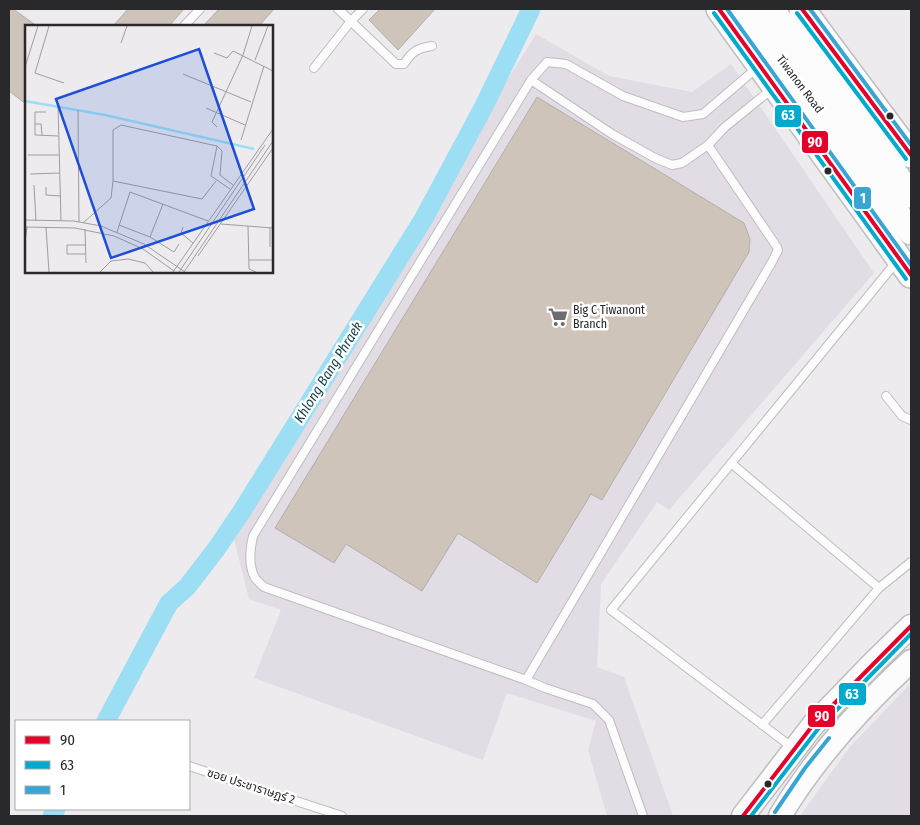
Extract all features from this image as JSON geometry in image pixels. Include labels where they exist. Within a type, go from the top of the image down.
[{"type":"main road","name":"Tiwanon Road","points":[[719,9],[905,266]]},
{"type":"main road","name":"Tiwanon Road","points":[[744,9],[771,22],[911,195]]},
{"type":"main road","points":[[802,9],[911,155]]},
{"type":"main road","name":"Tiwanon Road","points":[[771,22],[911,232]]},
{"type":"main road","points":[[743,816],[812,725],[911,626]]},
{"type":"main road","points":[[780,816],[810,772],[834,742],[890,680],[911,661]]},
{"type":"lane","points":[[185,25],[200,9]]},
{"type":"lane","points":[[338,9],[396,64],[404,64],[410,54],[419,48],[432,46]]},
{"type":"lane","points":[[314,68],[351,21],[363,9]]},
{"type":"lane","points":[[644,816],[609,720],[593,704],[264,587],[255,578],[249,550],[253,536],[531,80],[547,62],[566,64],[623,96],[683,117],[704,114],[760,66]]},
{"type":"lane","points":[[531,80],[612,134],[655,158],[672,165],[682,163],[708,145],[725,127],[774,87]]},
{"type":"lane","points":[[526,680],[778,250],[708,145]]},
{"type":"lane","points":[[794,749],[611,610],[731,463],[905,266]]},
{"type":"lane","points":[[886,396],[902,416],[911,420]]},
{"type":"lane","points":[[731,463],[879,588]]},
{"type":"lane","points":[[762,724],[879,588],[911,562]]},
{"type":"lane","name":"ซอย ประชาราษฎร์ 2","points":[[190,766],[342,816]]},
{"type":"shaded area","points":[[536,34],[609,76],[692,92],[731,64],[874,273],[669,510],[657,502],[601,584],[597,667],[624,677],[673,816],[607,816],[588,750],[596,721],[507,693],[483,760],[254,678],[281,610],[249,599],[234,539],[269,460]]},
{"type":"shaded area","points":[[911,683],[911,816],[800,816],[849,748]]},
{"type":"building","points":[[9,9],[13,9],[36,25],[25,25],[25,103],[9,91]]},
{"type":"building","points":[[128,9],[184,9],[170,25],[114,25]]},
{"type":"building","points":[[219,9],[274,9],[260,25],[204,25]]},
{"type":"building","points":[[380,9],[435,9],[398,50],[369,20]]},
{"type":"building","name":"Big C Tiwanont Branch","points":[[537,97],[744,223],[750,239],[749,252],[602,500],[591,494],[537,583],[458,533],[422,591],[346,544],[334,563],[275,528]]},
{"type":"waterway","name":"Khlong Bang Phraek","points":[[107,720],[169,603],[187,587],[242,511],[424,218],[484,106],[531,9]]},
{"type":"waterway","name":"Khlong Bang Phraek","points":[[52,816],[55,810]]},
{"type":"transit line","name":"90","points":[[719,9],[911,275]]},
{"type":"transit line","name":"1","points":[[727,9],[911,265]]},
{"type":"transit line","name":"90","points":[[802,9],[911,155]]},
{"type":"transit line","name":"1","points":[[810,9],[911,145]]},
{"type":"transit line","name":"63","points":[[714,13],[906,279]]},
{"type":"transit line","name":"63","points":[[797,13],[906,159]]},
{"type":"transit line","name":"90","points":[[743,816],[813,725],[911,626]]},
{"type":"transit line","name":"63","points":[[751,816],[818,729],[911,634]]},
{"type":"transit line","name":"1","points":[[775,812],[805,768],[829,738]]},
{"type":"place","name":"Big C Tiwanont Branch","points":[[558,317]]}]
